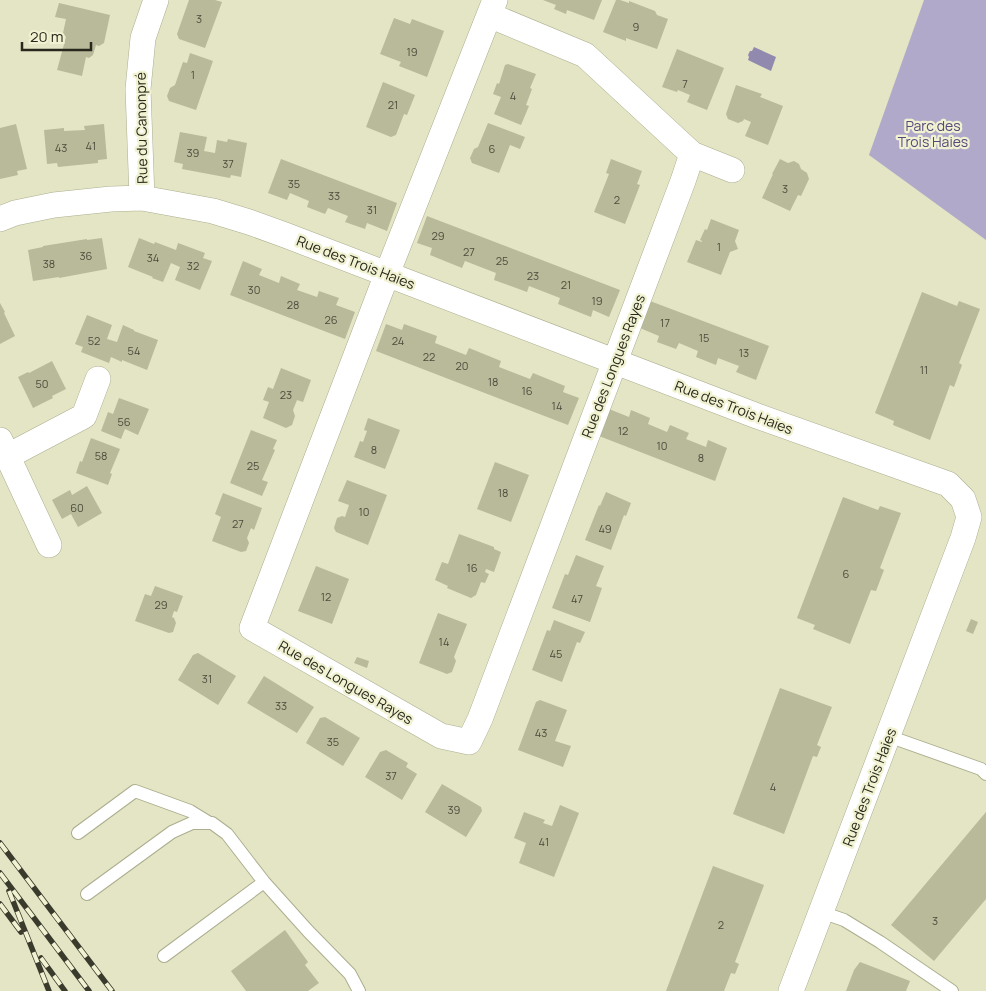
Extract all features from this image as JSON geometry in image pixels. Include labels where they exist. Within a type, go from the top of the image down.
[{"type":"street","name":"Rue du Canonpré","points":[[142,198],[138,89],[143,38],[156,0]]},
{"type":"street","name":"Rue des Longues Rayes","points":[[692,154],[483,710],[469,742],[441,736],[252,628],[387,274],[492,7],[585,55],[692,154],[732,170]]},
{"type":"street","name":"Rue des Trois Haies","points":[[0,219],[54,205],[112,198],[142,198],[231,216],[757,416],[948,484],[963,499],[969,517],[963,538],[791,991]]},
{"type":"street","points":[[49,544],[4,448],[84,416],[98,379]]},
{"type":"lane","points":[[888,736],[981,769],[986,774]]},
{"type":"lane","points":[[78,833],[134,791],[190,812],[212,824],[227,834],[264,882],[350,974],[360,991]]},
{"type":"lane","points":[[87,894],[172,832],[192,823],[212,824]]},
{"type":"lane","points":[[164,956],[264,882]]},
{"type":"lane","points":[[821,912],[844,920],[952,991]]},
{"type":"green space","name":"Parc des Trois Haies","points":[[924,0],[986,0],[986,240],[869,155]]},
{"type":"shaded area","points":[[754,47],[776,57],[771,71],[748,60],[748,55]]},
{"type":"building","points":[[189,0],[215,0],[222,2],[205,48],[179,39],[177,34]]},
{"type":"building","points":[[543,0],[602,0],[594,20],[567,10],[566,14],[554,9],[556,5]]},
{"type":"building","points":[[616,0],[629,3],[629,1],[655,11],[657,15],[668,19],[657,49],[626,38],[626,41],[603,32]]},
{"type":"building","points":[[59,3],[110,15],[104,43],[99,46],[96,45],[93,55],[89,58],[86,57],[82,76],[57,70],[66,37],[63,33],[66,19],[55,17]]},
{"type":"building","points":[[394,18],[410,24],[412,19],[444,31],[427,77],[399,66],[401,62],[380,54]]},
{"type":"building","points":[[677,49],[724,68],[707,110],[687,102],[690,95],[678,90],[677,92],[662,87]]},
{"type":"building","points":[[190,53],[213,61],[196,110],[169,101],[167,96],[170,88],[175,85],[183,62],[187,63]]},
{"type":"building","points":[[508,64],[536,74],[526,105],[529,106],[521,125],[494,114],[501,97],[493,94],[497,83],[499,84],[505,65]]},
{"type":"building","points":[[383,82],[415,95],[407,115],[404,114],[396,135],[391,137],[366,127]]},
{"type":"building","points":[[736,85],[762,94],[760,97],[783,106],[768,145],[745,136],[751,122],[744,119],[738,123],[728,119],[726,114]]},
{"type":"building","points":[[488,123],[525,137],[520,149],[510,145],[499,173],[472,163],[470,158],[474,149],[478,147]]},
{"type":"building","points":[[16,124],[27,169],[17,171],[18,175],[0,179],[0,128]]},
{"type":"building","points":[[104,124],[107,159],[98,160],[98,163],[58,167],[57,163],[47,164],[44,130],[64,128],[64,131],[85,130],[84,126]]},
{"type":"building","points":[[180,132],[207,137],[204,151],[215,153],[217,140],[227,142],[228,139],[247,143],[241,177],[231,175],[230,178],[182,169],[183,164],[174,162]]},
{"type":"building","points":[[281,159],[397,203],[387,231],[367,223],[365,229],[345,222],[348,216],[328,208],[325,214],[307,207],[309,201],[290,193],[287,200],[268,193]]},
{"type":"building","points":[[611,159],[642,171],[637,184],[640,185],[625,224],[594,212],[609,174],[606,173]]},
{"type":"building","points":[[780,159],[788,163],[794,161],[799,164],[801,169],[807,173],[809,179],[801,196],[798,195],[790,211],[762,198]]},
{"type":"building","points":[[427,216],[620,290],[609,317],[593,310],[591,317],[558,304],[560,298],[529,286],[527,292],[494,280],[496,273],[465,261],[462,268],[430,255],[432,248],[417,243]]},
{"type":"building","points":[[711,219],[739,230],[735,241],[738,249],[730,252],[721,275],[687,262],[696,240],[702,242],[700,240],[705,229],[707,230]]},
{"type":"building","points":[[102,238],[107,269],[33,281],[28,250],[43,246]]},
{"type":"building","points":[[139,238],[176,250],[178,243],[205,253],[203,258],[212,261],[200,290],[175,280],[180,267],[171,263],[163,282],[128,267]]},
{"type":"building","points":[[243,261],[262,269],[259,275],[279,283],[281,276],[300,284],[297,290],[317,297],[319,291],[339,298],[336,305],[355,312],[345,339],[230,295]]},
{"type":"building","points":[[922,292],[957,306],[959,301],[980,309],[959,363],[962,365],[954,387],[950,385],[930,440],[893,425],[894,421],[875,413]]},
{"type":"building","points":[[650,301],[769,346],[756,380],[736,372],[739,366],[718,358],[716,365],[696,357],[698,351],[679,343],[676,349],[657,342],[659,336],[640,328]]},
{"type":"building","points":[[0,303],[15,336],[0,344]]},
{"type":"building","points":[[87,315],[112,325],[107,339],[117,342],[123,325],[158,340],[147,370],[111,357],[109,363],[81,352],[83,347],[75,344]]},
{"type":"building","points":[[386,324],[402,330],[404,324],[437,336],[435,343],[466,355],[469,348],[501,361],[499,367],[530,379],[533,373],[565,386],[563,392],[579,398],[568,425],[376,351]]},
{"type":"building","points":[[52,361],[66,389],[33,408],[18,377]]},
{"type":"building","points":[[281,368],[311,380],[303,402],[297,400],[293,410],[295,416],[292,425],[286,428],[263,418],[269,402],[263,400],[268,387],[273,389]]},
{"type":"building","points":[[119,398],[149,409],[138,435],[125,429],[121,439],[101,431],[108,412],[113,414]]},
{"type":"building","points":[[609,409],[629,417],[631,410],[650,418],[648,424],[667,432],[670,425],[689,433],[686,439],[706,447],[708,440],[727,448],[715,481],[599,436]]},
{"type":"building","points":[[368,418],[400,430],[385,469],[354,457],[360,441],[363,442],[367,431],[364,430]]},
{"type":"building","points":[[251,430],[277,440],[273,449],[275,450],[262,480],[268,482],[262,496],[230,483]]},
{"type":"building","points":[[91,438],[120,449],[110,473],[112,474],[108,485],[76,473]]},
{"type":"building","points":[[495,462],[529,475],[511,522],[477,509]]},
{"type":"building","points":[[347,480],[387,495],[368,545],[336,532],[334,528],[337,518],[345,517],[349,505],[338,501]]},
{"type":"building","points":[[87,486],[102,513],[78,527],[71,514],[62,519],[52,500],[70,490],[72,495]]},
{"type":"building","points":[[606,492],[631,503],[626,516],[624,515],[611,550],[585,540]]},
{"type":"building","points":[[223,493],[262,508],[254,530],[251,528],[247,538],[249,543],[246,551],[241,552],[212,541],[221,517],[215,514]]},
{"type":"building","points":[[843,497],[878,510],[880,506],[901,513],[880,568],[884,570],[876,591],[871,590],[850,644],[813,629],[815,625],[797,618]]},
{"type":"building","points":[[459,534],[494,547],[494,549],[501,552],[494,572],[486,569],[485,572],[489,574],[485,583],[481,582],[476,595],[471,598],[447,588],[448,586],[435,580],[442,562],[448,564]]},
{"type":"building","points":[[576,555],[604,566],[596,586],[602,588],[590,622],[552,608],[565,574],[568,575]]},
{"type":"building","points":[[316,566],[349,579],[332,624],[298,611]]},
{"type":"building","points":[[155,586],[183,596],[177,612],[174,611],[172,617],[176,623],[173,632],[169,633],[135,621],[145,594],[151,596]]},
{"type":"building","points":[[438,613],[467,624],[454,657],[456,661],[452,672],[447,674],[419,663]]},
{"type":"building","points":[[971,619],[978,622],[973,634],[966,631]]},
{"type":"building","points":[[554,620],[585,632],[580,643],[577,642],[562,682],[532,670],[547,630],[550,631]]},
{"type":"building","points":[[198,653],[236,676],[218,705],[178,680],[193,655]]},
{"type":"building","points":[[357,657],[369,661],[367,668],[354,663]]},
{"type":"building","points":[[264,676],[314,707],[297,733],[247,703]]},
{"type":"building","points":[[780,688],[832,707],[817,745],[821,747],[817,757],[813,756],[784,834],[733,814]]},
{"type":"building","points":[[540,700],[567,710],[555,741],[571,746],[563,767],[518,750],[536,702]]},
{"type":"building","points":[[325,717],[360,738],[343,766],[306,743],[320,718]]},
{"type":"building","points":[[386,750],[408,763],[406,767],[417,774],[402,800],[365,777],[380,752]]},
{"type":"building","points":[[442,784],[481,807],[482,811],[466,837],[425,812]]},
{"type":"building","points":[[560,805],[579,813],[554,877],[519,863],[526,843],[514,838],[524,812],[545,820],[543,823],[552,826]]},
{"type":"building","points":[[986,812],[986,899],[934,961],[891,925]]},
{"type":"building","points":[[713,866],[764,885],[735,962],[739,964],[735,974],[731,973],[724,991],[666,991]]},
{"type":"building","points":[[285,930],[308,962],[305,965],[319,983],[308,991],[246,991],[231,971]]},
{"type":"building","points":[[860,962],[910,981],[906,991],[846,991],[854,970]]},
{"type":"railway","points":[[0,843],[112,991]]},
{"type":"railway","points":[[0,873],[89,991]]},
{"type":"railway","points":[[9,891],[49,991]]},
{"type":"railway","points":[[0,904],[21,932]]},
{"type":"railway","points":[[41,958],[65,991]]}]
